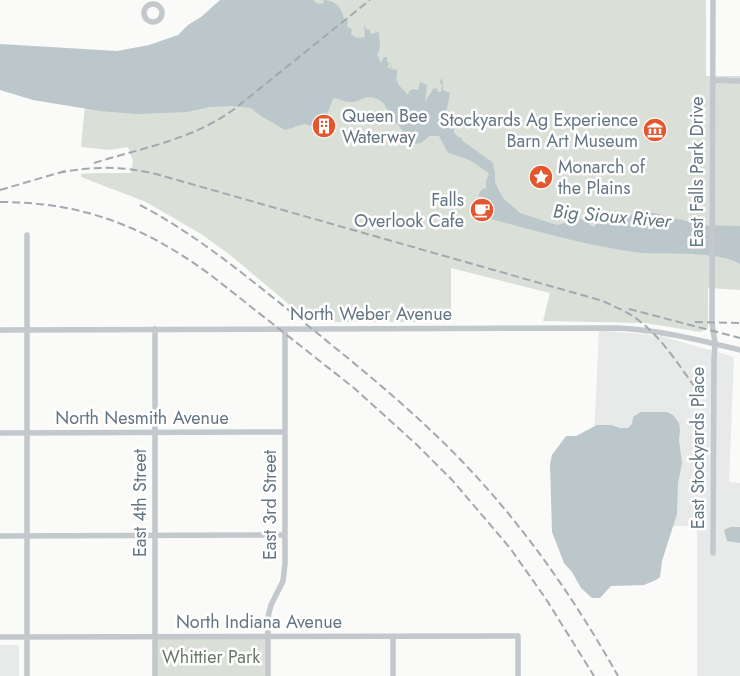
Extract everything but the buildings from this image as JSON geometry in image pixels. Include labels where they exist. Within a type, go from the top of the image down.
[{"type":"street","name":"East Falls Park Drive","points":[[712,2],[712,322],[715,344]]},
{"type":"street","points":[[713,80],[740,81]]},
{"type":"street","points":[[27,234],[27,676]]},
{"type":"street","name":"North Weber Avenue","points":[[0,330],[618,328],[658,331],[740,350]]},
{"type":"street","name":"East 4th Street","points":[[155,329],[155,676]]},
{"type":"street","name":"East 3rd Street","points":[[268,676],[270,610],[282,586],[284,576],[285,330]]},
{"type":"street","name":"East Stockyards Place","points":[[713,553],[715,344]]},
{"type":"street","name":"North Nesmith Avenue","points":[[0,433],[285,432]]},
{"type":"street","points":[[0,536],[285,535]]},
{"type":"street","name":"North Indiana Avenue","points":[[0,637],[268,638],[518,636],[518,676]]},
{"type":"street","points":[[393,637],[393,676]]},
{"type":"shaded area","points":[[220,0],[313,0],[318,4],[324,3],[323,0],[327,0],[337,5],[344,19],[348,20],[347,27],[352,29],[351,35],[358,38],[365,37],[364,24],[366,29],[369,30],[370,28],[370,34],[379,32],[380,46],[377,54],[381,63],[384,57],[387,57],[387,61],[390,64],[387,67],[390,68],[392,63],[391,69],[397,70],[396,96],[405,97],[409,91],[413,89],[418,90],[420,82],[427,85],[425,102],[433,89],[437,88],[438,92],[441,92],[441,78],[443,90],[450,93],[445,119],[449,124],[451,123],[454,133],[462,138],[461,147],[463,151],[486,162],[490,160],[495,171],[495,182],[499,191],[504,199],[520,213],[557,225],[585,218],[594,227],[597,223],[628,215],[654,213],[698,225],[740,226],[740,264],[717,256],[634,252],[597,246],[487,218],[491,200],[478,196],[481,190],[486,188],[489,174],[487,170],[471,161],[448,153],[439,136],[429,136],[424,141],[416,144],[412,142],[393,119],[384,104],[379,99],[371,97],[353,102],[334,98],[328,112],[321,119],[318,128],[304,124],[285,130],[251,108],[231,106],[210,107],[187,112],[137,114],[100,111],[33,100],[0,90],[0,44],[117,51],[149,45],[178,35]]},
{"type":"shaded area","points":[[599,330],[661,336],[734,357],[729,482],[740,483],[740,676],[697,676],[697,526],[670,526],[592,477]]},
{"type":"shaded area","points":[[641,412],[667,412],[673,415],[679,423],[682,463],[678,483],[677,514],[662,561],[660,577],[644,585],[611,586],[600,598],[592,598],[581,588],[572,572],[564,563],[552,532],[550,464],[552,455],[566,436],[576,436],[597,425],[628,428],[632,424],[633,417]]},
{"type":"shaded area","points":[[730,527],[740,527],[740,543],[727,541],[724,530]]},
{"type":"shaded area","points":[[0,645],[19,645],[19,676],[0,676]]},
{"type":"green space","points":[[249,0],[706,0],[706,76],[740,76],[740,290],[708,288],[708,328],[700,332],[645,323],[543,321],[550,293],[451,268],[451,322],[310,322],[229,254],[201,234],[146,202],[81,177],[81,174],[131,173],[133,161],[128,147],[109,150],[81,147],[89,65],[150,59]]},
{"type":"green space","name":"Whittier Park","points":[[155,637],[268,638],[268,676],[155,676]]},
{"type":"waterway","name":"Big Sioux River","points":[[387,80],[411,107]]},
{"type":"waterway","name":"Big Sioux River","points":[[449,138],[488,166]]},
{"type":"railway","points":[[94,163],[166,142],[200,129],[217,120],[233,110],[370,0]]},
{"type":"railway","points":[[58,173],[107,168],[131,169],[156,174],[603,301],[628,313],[650,330],[694,386]]},
{"type":"railway","points":[[0,190],[65,171]]},
{"type":"railway","points":[[0,202],[30,203],[86,212],[138,231],[163,244],[212,276],[354,388],[416,444],[453,481],[510,548],[546,599],[594,676]]},
{"type":"railway","points":[[140,205],[181,229],[259,286],[375,381],[450,449],[498,501],[542,557],[582,615],[618,676]]},
{"type":"railway","points":[[629,309],[740,338]]},
{"type":"railway","points":[[695,322],[740,323]]},
{"type":"place","name":"Queen Bee Waterway","points":[[324,126]]},
{"type":"place","name":"Stockyards Ag Experience Barn Art Museum","points":[[655,130]]},
{"type":"place","name":"Monarch of the Plains","points":[[541,177]]},
{"type":"place","name":"Falls Overlook Cafe","points":[[482,210]]}]
